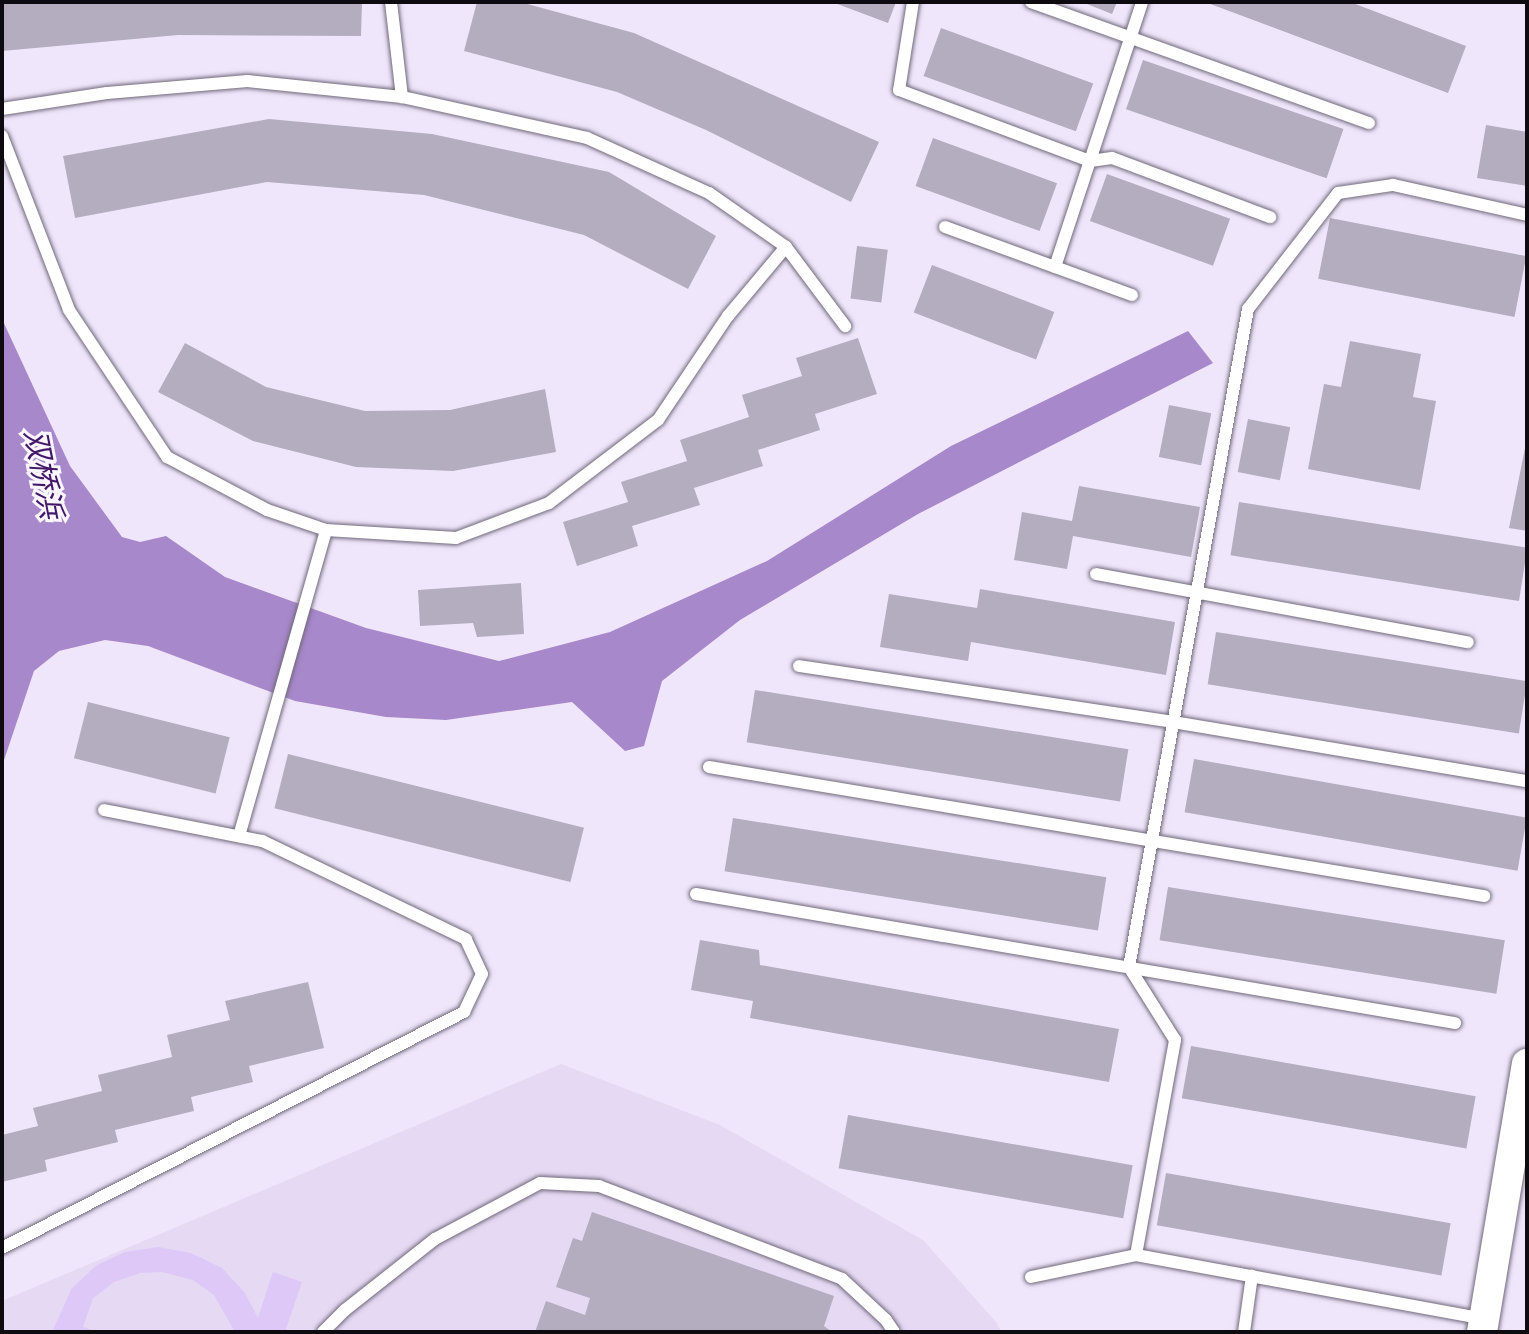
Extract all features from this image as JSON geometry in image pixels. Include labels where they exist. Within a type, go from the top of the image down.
[{"type":"street","points":[[1483,1326],[1519,1158],[1527,1064]]},
{"type":"lane","points":[[391,2],[402,97]]},
{"type":"lane","points":[[913,2],[899,90],[1090,161],[1112,158],[1270,217]]},
{"type":"lane","points":[[1031,2],[1369,123]]},
{"type":"lane","points":[[1055,267],[1142,2]]},
{"type":"lane","points":[[2,109],[107,93],[247,81],[402,97],[587,138],[709,193],[786,247],[845,326]]},
{"type":"lane","points":[[2,136],[69,310],[167,457],[267,510],[326,530],[456,538],[549,503],[658,420],[728,316],[786,247]]},
{"type":"lane","points":[[1136,1255],[1175,1040],[1129,967],[1248,309],[1338,193],[1393,185],[1527,215]]},
{"type":"lane","points":[[945,227],[1132,295]]},
{"type":"lane","points":[[239,836],[326,530]]},
{"type":"lane","points":[[1096,574],[1197,590],[1468,642]]},
{"type":"lane","points":[[799,666],[1173,722],[1527,781]]},
{"type":"lane","points":[[709,767],[1484,896]]},
{"type":"lane","points":[[2,1248],[464,1012],[482,974],[466,939],[262,841],[104,810]]},
{"type":"lane","points":[[696,894],[1455,1023]]},
{"type":"lane","points":[[323,1332],[345,1310],[435,1239],[540,1183],[599,1186],[842,1279],[894,1332]]},
{"type":"lane","points":[[1031,1277],[1136,1255],[1252,1276],[1483,1326]]},
{"type":"lane","points":[[1244,1332],[1252,1276]]},
{"type":"shaded area","points":[[561,1064],[720,1125],[923,1240],[997,1323],[1001,1332],[2,1332],[2,1301]]},
{"type":"shaded area","points":[[158,1247],[191,1253],[222,1268],[245,1293],[258,1318],[273,1272],[302,1282],[285,1332],[235,1332],[214,1295],[193,1280],[162,1272],[140,1273],[114,1282],[93,1298],[83,1327],[98,1332],[52,1332],[72,1288],[97,1265],[125,1252]]},
{"type":"water","name":"双桥浜","points":[[2,319],[70,466],[122,537],[140,542],[166,536],[225,577],[366,628],[499,661],[610,632],[767,561],[951,446],[1188,331],[1213,363],[918,514],[740,620],[662,681],[644,746],[625,751],[572,702],[446,720],[386,717],[295,701],[148,646],[105,640],[59,651],[34,671],[2,766]]},
{"type":"building","points":[[2,2],[362,2],[361,36],[178,35],[2,51]]},
{"type":"building","points":[[477,2],[520,2],[634,33],[879,142],[851,202],[706,130],[617,92],[464,51]]},
{"type":"building","points":[[832,2],[896,2],[888,23]]},
{"type":"building","points":[[1082,2],[1117,2],[1112,14]]},
{"type":"building","points":[[1205,2],[1350,2],[1466,46],[1448,93]]},
{"type":"building","points":[[941,28],[1093,83],[1076,131],[924,76]]},
{"type":"building","points":[[1143,60],[1343,129],[1327,178],[1126,109]]},
{"type":"building","points":[[269,119],[432,134],[609,172],[716,236],[688,289],[584,235],[424,195],[267,182],[75,218],[63,156]]},
{"type":"building","points":[[1486,125],[1527,132],[1527,186],[1477,178]]},
{"type":"building","points":[[933,138],[1057,183],[1040,231],[916,186]]},
{"type":"building","points":[[1107,174],[1230,219],[1213,266],[1090,221]]},
{"type":"building","points":[[1330,218],[1526,256],[1514,317],[1318,279]]},
{"type":"building","points":[[857,246],[888,250],[881,302],[851,299]]},
{"type":"building","points":[[932,265],[1054,312],[1036,360],[914,313]]},
{"type":"building","points":[[858,338],[877,394],[815,414],[820,430],[758,450],[763,466],[694,488],[700,505],[632,526],[638,546],[577,566],[563,522],[628,502],[621,482],[687,461],[680,440],[749,417],[742,395],[802,376],[796,358]]},
{"type":"building","points":[[1350,341],[1421,354],[1413,397],[1436,401],[1420,490],[1308,469],[1324,384],[1341,387]]},
{"type":"building","points":[[185,343],[266,387],[365,411],[450,410],[545,389],[556,452],[453,471],[356,467],[253,441],[158,392]]},
{"type":"building","points":[[1169,405],[1211,413],[1201,465],[1159,457]]},
{"type":"building","points":[[1248,419],[1290,427],[1280,480],[1238,472]]},
{"type":"building","points":[[1527,443],[1527,531],[1509,528]]},
{"type":"building","points":[[1079,486],[1200,507],[1191,557],[1073,536],[1067,569],[1014,560],[1022,512],[1072,521]]},
{"type":"building","points":[[1239,502],[1527,548],[1519,601],[1231,555]]},
{"type":"building","points":[[521,583],[524,634],[477,637],[473,623],[420,626],[418,590]]},
{"type":"building","points":[[980,589],[1175,622],[1166,675],[971,642],[968,661],[880,647],[889,594],[977,608]]},
{"type":"building","points":[[1216,632],[1527,681],[1519,734],[1208,684]]},
{"type":"building","points":[[755,690],[1128,749],[1120,801],[747,742]]},
{"type":"building","points":[[88,702],[230,737],[216,794],[74,758]]},
{"type":"building","points":[[288,754],[584,828],[570,882],[274,808]]},
{"type":"building","points":[[1194,759],[1527,818],[1517,871],[1185,812]]},
{"type":"building","points":[[733,818],[1106,877],[1098,930],[725,871]]},
{"type":"building","points":[[1168,887],[1505,940],[1496,994],[1160,940]]},
{"type":"building","points":[[700,940],[759,950],[760,965],[1119,1029],[1109,1082],[750,1018],[753,1001],[691,990]]},
{"type":"building","points":[[308,982],[324,1048],[249,1066],[253,1082],[191,1097],[194,1111],[115,1130],[118,1142],[45,1160],[47,1171],[2,1182],[2,1135],[38,1126],[33,1108],[102,1091],[98,1075],[172,1057],[167,1035],[230,1020],[225,1001]]},
{"type":"building","points":[[1191,1046],[1476,1096],[1466,1148],[1182,1098]]},
{"type":"building","points":[[848,1115],[1133,1165],[1123,1218],[839,1168]]},
{"type":"building","points":[[1166,1173],[1451,1223],[1441,1275],[1157,1225]]},
{"type":"building","points":[[592,1212],[834,1296],[824,1326],[832,1332],[535,1332],[546,1301],[585,1315],[590,1298],[556,1287],[573,1238],[582,1241]]}]
